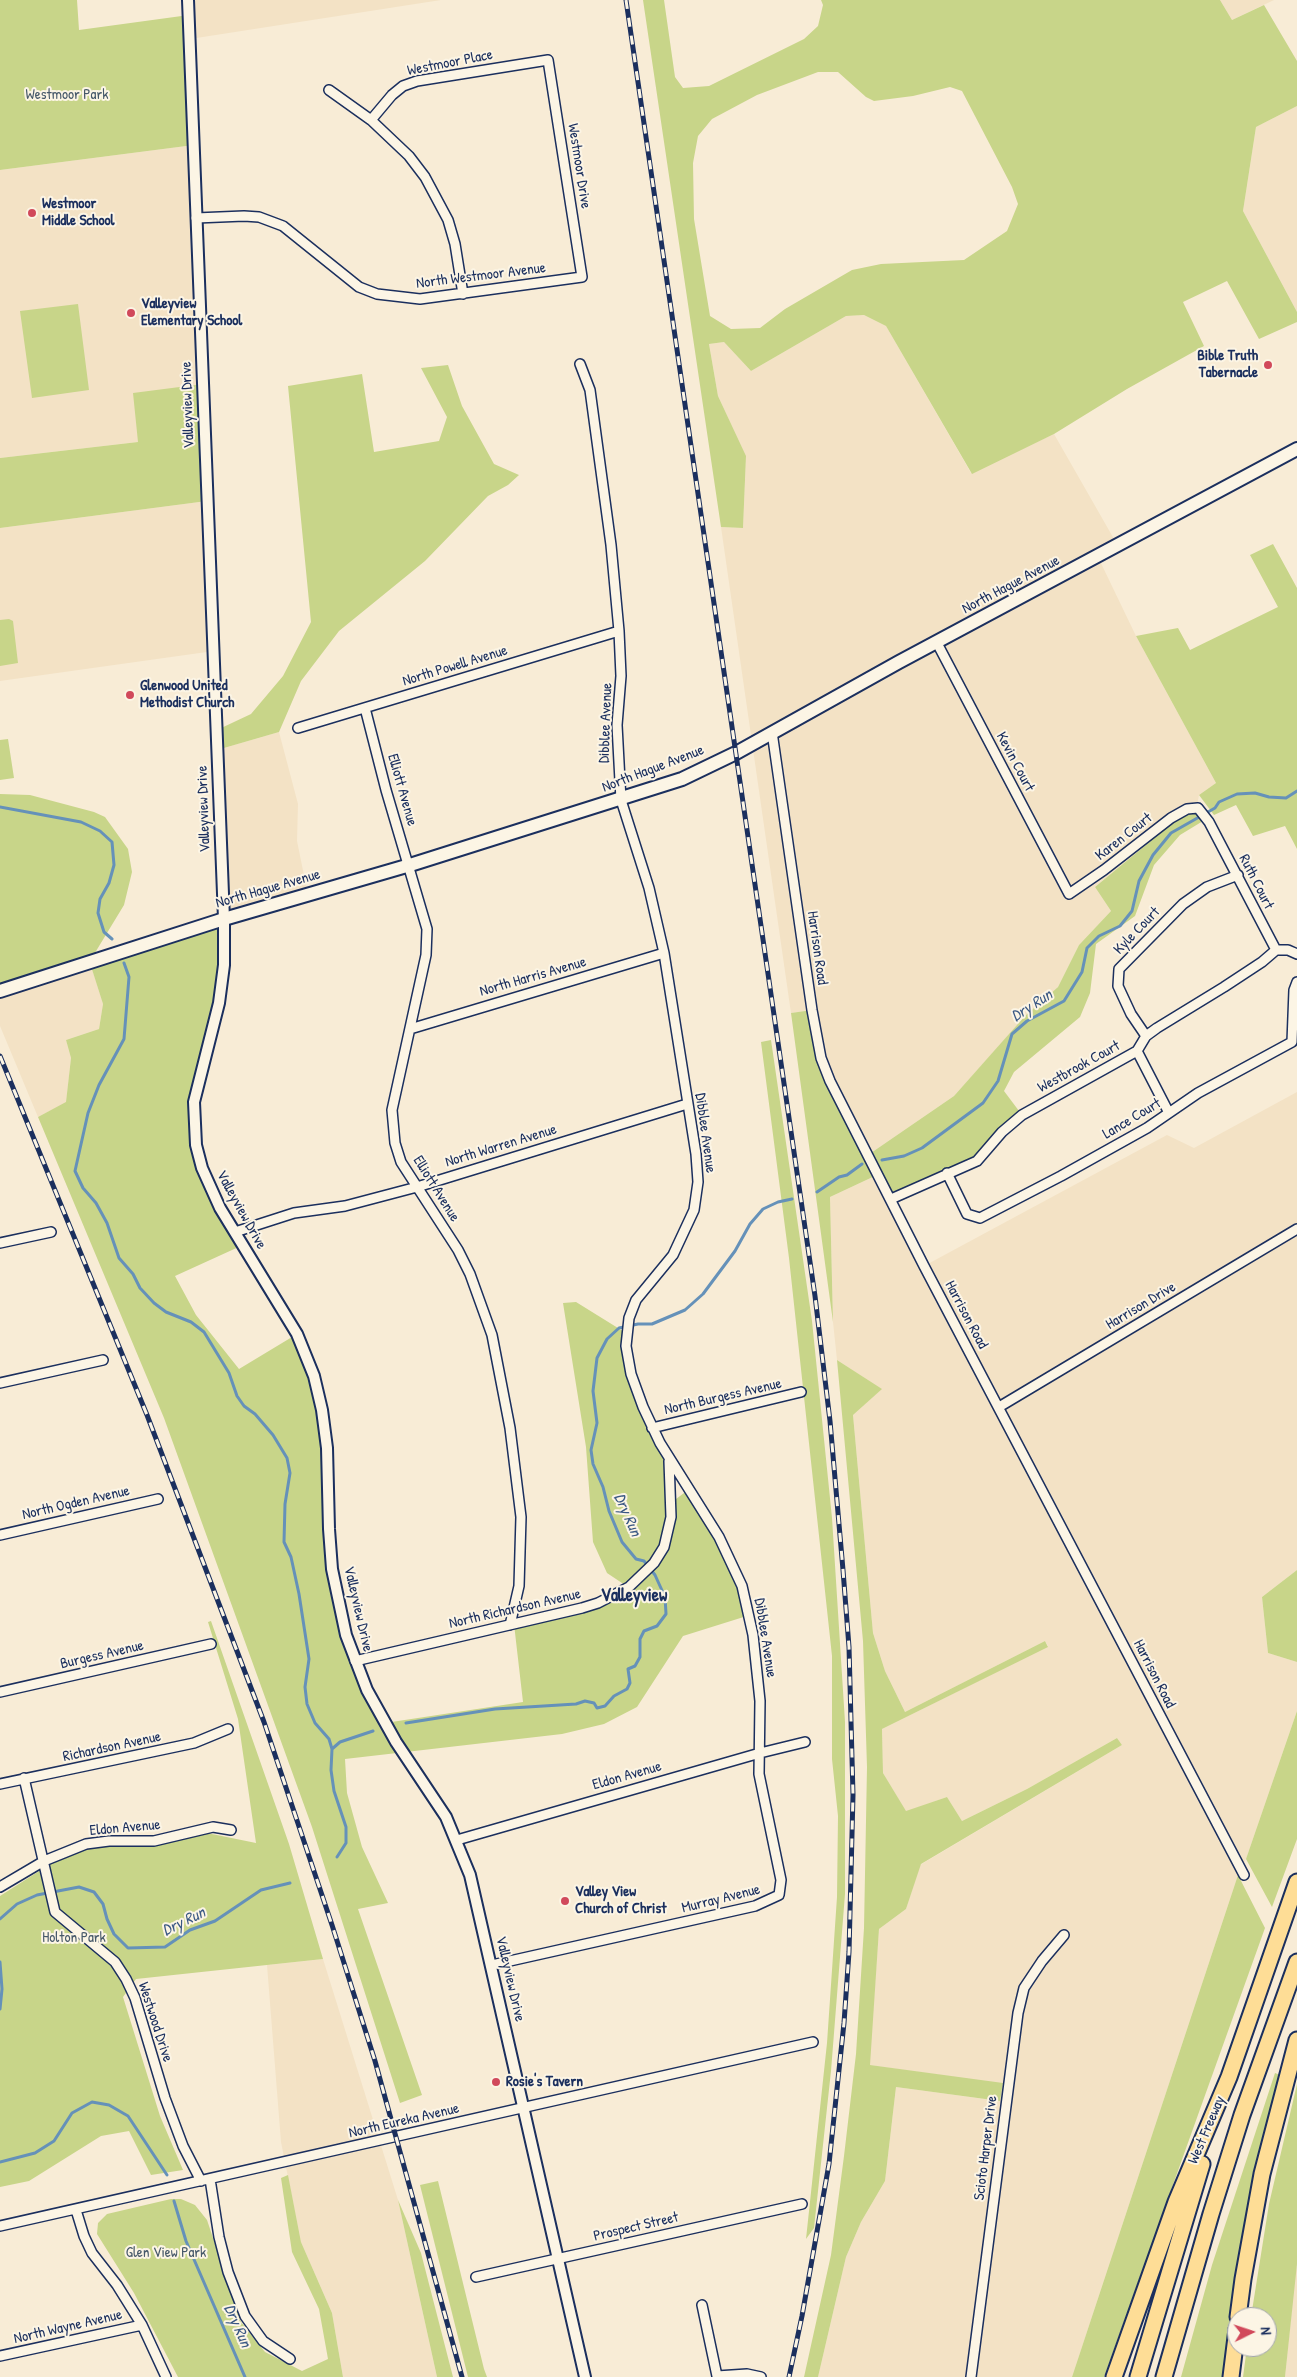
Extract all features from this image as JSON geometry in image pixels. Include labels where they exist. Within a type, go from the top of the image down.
[{"type":"highway","name":"West Freeway","points":[[1114,2377],[1176,2202],[1229,2076],[1297,1882]]},
{"type":"highway","points":[[1164,2377],[1216,2196],[1242,2115],[1297,1962]]},
{"type":"highway","points":[[1239,2307],[1262,2174],[1297,2040]]},
{"type":"highway","points":[[1138,2377],[1229,2076]]},
{"type":"highway","points":[[1231,2377],[1234,2357]]},
{"type":"main road","name":"North Hague Avenue","points":[[0,991],[224,919],[410,865],[621,800],[690,775],[736,753],[1297,449]]},
{"type":"street","name":"Valleyview Drive","points":[[188,0],[224,919],[224,965],[220,994],[196,1088],[193,1116],[196,1145],[202,1168],[220,1208],[297,1334],[314,1376],[322,1410],[327,1448],[328,1529],[332,1569],[339,1608],[355,1661],[367,1690],[385,1723],[432,1795],[457,1840],[470,1874],[585,2377]]},
{"type":"street","name":"Westmoor Place","points":[[371,120],[392,95],[403,86],[417,81],[548,60]]},
{"type":"street","name":"Westmoor Drive","points":[[548,60],[582,277]]},
{"type":"street","points":[[329,90],[371,120],[410,156],[438,198],[448,220],[455,244],[464,294]]},
{"type":"street","name":"North Westmoor Avenue","points":[[196,218],[259,217],[283,226],[359,287],[377,294],[420,299],[582,277]]},
{"type":"street","name":"Dibblee Avenue","points":[[580,364],[590,390],[611,545],[620,631],[621,676],[617,724],[621,800],[649,888],[664,953],[698,1182],[694,1210],[674,1255],[636,1300],[629,1318],[626,1333],[631,1374],[652,1428],[669,1460],[720,1536],[742,1586],[750,1615],[760,1701],[759,1774],[782,1880],[779,1895]]},
{"type":"street","name":"North Powell Avenue","points":[[298,728],[620,631]]},
{"type":"street","name":"Kevin Court","points":[[937,643],[1069,894]]},
{"type":"street","name":"Elliott Avenue","points":[[365,708],[386,790],[425,916],[427,942],[426,956],[392,1110],[395,1143],[401,1162],[458,1250],[470,1274],[492,1335],[502,1377],[510,1428],[521,1538],[519,1586],[510,1625]]},
{"type":"street","name":"Harrison Road","points":[[772,732],[809,992],[821,1058],[840,1103],[1244,1875]]},
{"type":"street","name":"Karen Court","points":[[1069,894],[1104,870],[1171,818],[1188,809],[1198,808]]},
{"type":"street","name":"Ruth Court","points":[[1198,808],[1209,822],[1276,950]]},
{"type":"street","name":"Kyle Court","points":[[1146,1036],[1131,1014],[1118,986],[1119,969],[1183,904],[1207,887],[1238,875]]},
{"type":"street","points":[[1276,950],[1288,950],[1297,954]]},
{"type":"street","name":"Westbrook Court","points":[[891,1199],[977,1161],[1002,1132],[1022,1115],[1137,1051],[1146,1036],[1262,962],[1276,950]]},
{"type":"street","name":"North Harris Avenue","points":[[410,1028],[664,953]]},
{"type":"street","name":"Lance Court","points":[[947,1173],[966,1214],[980,1218],[988,1215],[1147,1128],[1198,1093],[1292,1042],[1294,990],[1297,982]]},
{"type":"street","points":[[1137,1051],[1169,1113]]},
{"type":"street","name":"North Warren Avenue","points":[[235,1232],[294,1213],[345,1206],[417,1187],[687,1104]]},
{"type":"street","name":"Harrison Drive","points":[[999,1407],[1297,1228]]},
{"type":"street","points":[[0,1243],[51,1232]]},
{"type":"street","points":[[0,1383],[103,1360]]},
{"type":"street","name":"North Burgess Avenue","points":[[652,1428],[801,1392]]},
{"type":"street","name":"North Richardson Avenue","points":[[355,1661],[598,1603],[629,1587],[654,1563],[664,1547],[671,1516],[669,1460]]},
{"type":"street","name":"North Ogden Avenue","points":[[0,1535],[158,1499]]},
{"type":"street","name":"Burgess Avenue","points":[[0,1692],[211,1644]]},
{"type":"street","name":"Richardson Avenue","points":[[0,1784],[186,1745],[228,1729]]},
{"type":"street","name":"Eldon Avenue","points":[[457,1840],[760,1753],[805,1742]]},
{"type":"street","name":"Westwood Drive","points":[[24,1778],[55,1912],[63,1921],[115,1962],[126,1979],[135,1998],[165,2098],[183,2146],[205,2180],[228,2272],[245,2316],[263,2341],[290,2359]]},
{"type":"street","name":"Eldon Avenue","points":[[0,1887],[44,1861],[86,1844],[109,1841],[154,1841],[213,1827],[231,1830]]},
{"type":"street","name":"Murray Avenue","points":[[492,1965],[755,1906],[779,1895]]},
{"type":"street","name":"Scioto Harper Drive","points":[[971,2377],[1018,2013],[1024,1988],[1042,1961],[1064,1935]]},
{"type":"street","name":"North Eureka Avenue","points":[[0,2226],[813,2042]]},
{"type":"street","name":"Prospect Street","points":[[476,2277],[802,2204]]},
{"type":"street","points":[[76,2210],[84,2236],[92,2253],[117,2285],[142,2325],[166,2377]]},
{"type":"street","points":[[702,2305],[717,2376],[747,2374],[761,2377]]},
{"type":"street","name":"North Wayne Avenue","points":[[0,2356],[142,2325]]},
{"type":"shaded area","points":[[188,0],[441,0],[190,39]]},
{"type":"shaded area","points":[[1220,0],[1274,0],[1232,20]]},
{"type":"shaded area","points":[[1297,106],[1297,312],[1243,211],[1256,127]]},
{"type":"shaded area","points":[[194,145],[203,384],[138,442],[0,458],[0,170]]},
{"type":"shaded area","points":[[864,315],[886,326],[971,473],[1054,434],[1118,546],[1098,557],[1136,636],[1216,783],[1199,795],[1196,811],[1175,821],[1095,887],[1111,911],[1079,945],[1058,987],[1025,1017],[954,1096],[868,1155],[830,1081],[812,1010],[791,1013],[721,527],[743,528],[746,457],[718,396],[709,344],[724,342],[751,371],[846,316]]},
{"type":"shaded area","points":[[207,501],[214,651],[0,681],[0,528]]},
{"type":"shaded area","points":[[279,732],[298,804],[297,841],[308,895],[224,919],[217,750]]},
{"type":"shaded area","points":[[90,962],[103,1004],[99,1029],[66,1040],[71,1058],[66,1103],[38,1117],[0,1026],[0,991]]},
{"type":"shaded area","points":[[1297,1092],[1297,1570],[1262,1597],[1268,1653],[1297,1662],[1297,1711],[1246,1859],[1238,1875],[1072,2377],[818,2377],[846,2257],[861,2222],[885,2181],[896,2087],[1000,2101],[1003,2084],[869,2065],[879,1929],[906,1909],[920,1865],[1122,1745],[1117,1738],[1027,1789],[962,1821],[947,1797],[906,1812],[883,1773],[882,1729],[1048,1646],[1045,1641],[905,1712],[885,1671],[873,1633],[853,1415],[881,1389],[837,1360],[833,1322],[830,1197],[877,1175],[924,1266],[1167,1135],[1194,1148]]},
{"type":"shaded area","points":[[323,1959],[398,2200],[437,2377],[343,2377],[332,2313],[301,2242],[281,2142],[267,1965]]},
{"type":"shaded area","points":[[1297,2264],[1297,2377],[1285,2377],[1295,2274]]},
{"type":"green space","name":"Westmoor Park","points":[[0,0],[77,0],[79,30],[189,15],[194,145],[0,170]]},
{"type":"green space","points":[[643,0],[664,0],[675,77],[683,88],[709,86],[804,39],[818,26],[823,5],[821,0],[1220,0],[1232,20],[1264,5],[1297,61],[1297,106],[1256,127],[1243,211],[1297,312],[1297,322],[1259,339],[1227,281],[1183,302],[1204,346],[1127,389],[1054,434],[972,474],[886,326],[864,315],[846,316],[751,371],[724,342],[709,344],[718,396],[746,456],[743,528],[721,527]],"holes":[[[818,72],[838,72],[866,97],[874,101],[913,96],[950,87],[962,91],[1012,187],[1018,204],[1007,231],[964,260],[881,264],[852,270],[785,309],[760,328],[731,329],[710,316],[694,219],[693,163],[698,136],[712,119],[757,95]]]},
{"type":"green space","points":[[78,304],[89,390],[32,398],[20,311]]},
{"type":"green space","points":[[448,365],[462,406],[494,464],[519,475],[508,485],[488,496],[425,561],[339,631],[301,681],[279,732],[217,750],[217,730],[251,714],[283,676],[311,622],[288,386],[362,374],[374,452],[439,441],[447,417],[421,368]]},
{"type":"green space","points":[[203,384],[207,501],[0,528],[0,458],[138,442],[133,393]]},
{"type":"green space","points":[[1273,544],[1297,588],[1297,849],[1285,826],[1253,836],[1236,805],[1214,815],[1199,795],[1216,783],[1136,636],[1178,628],[1190,650],[1278,607],[1250,555]]},
{"type":"green space","points":[[9,619],[13,621],[18,663],[0,666],[0,620]]},
{"type":"green space","points":[[8,739],[14,778],[0,780],[0,740]]},
{"type":"green space","points":[[0,794],[30,795],[94,812],[105,817],[128,849],[132,872],[124,905],[90,961],[224,919],[224,965],[200,1071],[196,1145],[243,1245],[175,1276],[196,1315],[239,1369],[297,1334],[314,1376],[339,1608],[385,1723],[523,1702],[514,1624],[582,1608],[628,1587],[607,1573],[593,1542],[586,1447],[563,1303],[576,1302],[626,1333],[631,1374],[669,1460],[672,1502],[688,1490],[719,1537],[750,1615],[683,1636],[637,1707],[604,1724],[562,1734],[345,1759],[347,1793],[362,1847],[388,1903],[358,1909],[422,2095],[400,2103],[312,1827],[164,1418],[38,1117],[66,1102],[71,1058],[66,1040],[99,1029],[103,1004],[90,963],[0,991]]},
{"type":"green space","points":[[1196,811],[1203,821],[1180,835],[1154,865],[1135,916],[1096,944],[1090,993],[1080,1017],[1014,1072],[1004,1091],[1022,1115],[983,1156],[891,1199],[877,1175],[830,1197],[833,1322],[791,1013],[812,1010],[821,1059],[868,1155],[954,1096],[1025,1016],[1058,987],[1079,945],[1111,911],[1095,887],[1175,821]]},
{"type":"green space","points":[[771,1040],[812,1321],[832,1518],[845,1722],[845,1894],[831,2071],[814,2228],[806,2239],[827,2043],[837,1897],[838,1816],[832,1759],[832,1656],[789,1258],[761,1042]]},
{"type":"green space","points":[[837,1360],[882,1389],[853,1415],[873,1633],[885,1671],[905,1712],[1045,1641],[1048,1647],[882,1729],[883,1773],[906,1811],[947,1797],[962,1821],[1027,1789],[1117,1738],[1122,1745],[921,1864],[906,1909],[879,1929],[870,2065],[1003,2083],[1000,2101],[896,2087],[885,2181],[861,2222],[846,2257],[818,2377],[804,2377],[831,2255],[856,2054],[864,1928],[867,1767],[863,1641]]},
{"type":"green space","points":[[1297,1570],[1297,1662],[1268,1653],[1262,1597]]},
{"type":"green space","name":"Holton Park","points":[[211,1621],[289,1844],[323,1959],[136,1979],[123,1997],[160,2116],[183,2170],[151,2175],[129,2131],[101,2136],[29,2181],[0,2187],[0,1896],[66,1854],[98,1845],[150,1845],[207,1833],[256,1843],[238,1719],[208,1622]]},
{"type":"green space","points":[[1297,1711],[1297,1839],[1272,1907],[1246,1859]]},
{"type":"green space","points":[[1238,1875],[1265,1928],[1104,2377],[1072,2377]]},
{"type":"green space","points":[[1275,2073],[1280,2075],[1259,2154],[1244,2228],[1233,2307],[1227,2307],[1227,2349],[1223,2377],[1181,2377],[1212,2265]]},
{"type":"green space","points":[[1297,2084],[1297,2264],[1285,2377],[1243,2377],[1246,2357],[1277,2357],[1277,2307],[1253,2307],[1269,2204]]},
{"type":"green space","name":"Glen View Park","points":[[288,2175],[301,2242],[332,2313],[343,2377],[178,2377],[134,2293],[97,2234],[98,2223],[107,2214],[171,2199],[181,2199],[195,2205],[207,2220],[241,2322],[265,2352],[302,2371],[328,2359],[319,2309],[292,2252],[281,2178]]},
{"type":"green space","points":[[438,2181],[487,2377],[468,2377],[420,2185]]},
{"type":"green space","points":[[398,2200],[421,2253],[453,2377],[437,2377]]},
{"type":"waterway","name":"Dry Run","points":[[882,1160],[904,1156],[922,1148],[983,1103],[998,1081],[1012,1034],[1027,1021],[1064,1001],[1082,972],[1087,948],[1099,936],[1120,926],[1132,911],[1139,881],[1153,855],[1171,833],[1215,808],[1219,802],[1237,794],[1255,793],[1269,797],[1286,798],[1297,791]]},
{"type":"waterway","points":[[0,807],[81,822],[100,831],[112,842],[114,865],[109,883],[100,899],[98,913],[104,932],[112,939]]},
{"type":"waterway","points":[[124,963],[129,977],[124,1039],[99,1085],[88,1113],[75,1171],[83,1188],[96,1203],[107,1223],[119,1258],[133,1274],[140,1288],[154,1303],[166,1312],[191,1322],[204,1332],[229,1373],[237,1396],[244,1406],[255,1414],[273,1435],[287,1458],[290,1473],[285,1504],[284,1542],[291,1557],[299,1594],[309,1659],[305,1687],[307,1704],[315,1723],[329,1739],[332,1749],[331,1770],[334,1791],[346,1827],[346,1843],[337,1857]]},
{"type":"waterway","name":"Dry Run","points":[[817,1192],[862,1164]]},
{"type":"waterway","name":"Dry Run","points":[[406,1723],[495,1709],[576,1704],[585,1701],[594,1703],[597,1708],[605,1706],[614,1696],[627,1689],[630,1683],[628,1669],[635,1666],[640,1657],[640,1639],[644,1631],[657,1626],[666,1614],[665,1597],[655,1575],[644,1561],[636,1559],[622,1542],[593,1464],[591,1450],[597,1423],[593,1391],[597,1358],[607,1339],[619,1328],[638,1324],[652,1324],[685,1310],[703,1294],[735,1251],[750,1224],[763,1209],[778,1202],[792,1199]]},
{"type":"waterway","name":"Dry Run","points":[[332,1749],[340,1742],[373,1731]]},
{"type":"waterway","name":"Dry Run","points":[[0,1919],[17,1904],[37,1895],[79,1887],[94,1892],[103,1904],[114,1934],[128,1948],[165,1947],[190,1930],[215,1921],[261,1890],[290,1883]]},
{"type":"waterway","name":"Dry Run","points":[[0,1962],[2,1989],[0,2009]]},
{"type":"waterway","name":"Dry Run","points":[[0,2162],[35,2153],[54,2141],[72,2113],[92,2102],[109,2105],[128,2116],[167,2175]]},
{"type":"waterway","name":"Dry Run","points":[[174,2201],[186,2241],[245,2377]]},
{"type":"railway","points":[[626,0],[815,1296],[830,1421],[849,1647],[853,1795],[849,1952],[844,2023],[829,2164],[802,2316],[789,2377]]},
{"type":"railway","points":[[0,1056],[147,1415],[264,1722],[375,2061],[462,2377]]},
{"type":"place","name":"Westmoor Middle School","points":[[32,213]]},
{"type":"place","name":"Valleyview Elementary School","points":[[131,313]]},
{"type":"place","name":"Bible Truth Tabernacle","points":[[1268,365]]},
{"type":"place","name":"Glenwood United Methodist Church","points":[[130,695]]},
{"type":"place","name":"Valley View Church of Christ","points":[[565,1901]]},
{"type":"place","name":"Rosie's Tavern","points":[[496,2082]]},
{"type":"district","name":"Valleyview","points":[[634,1596]]}]
